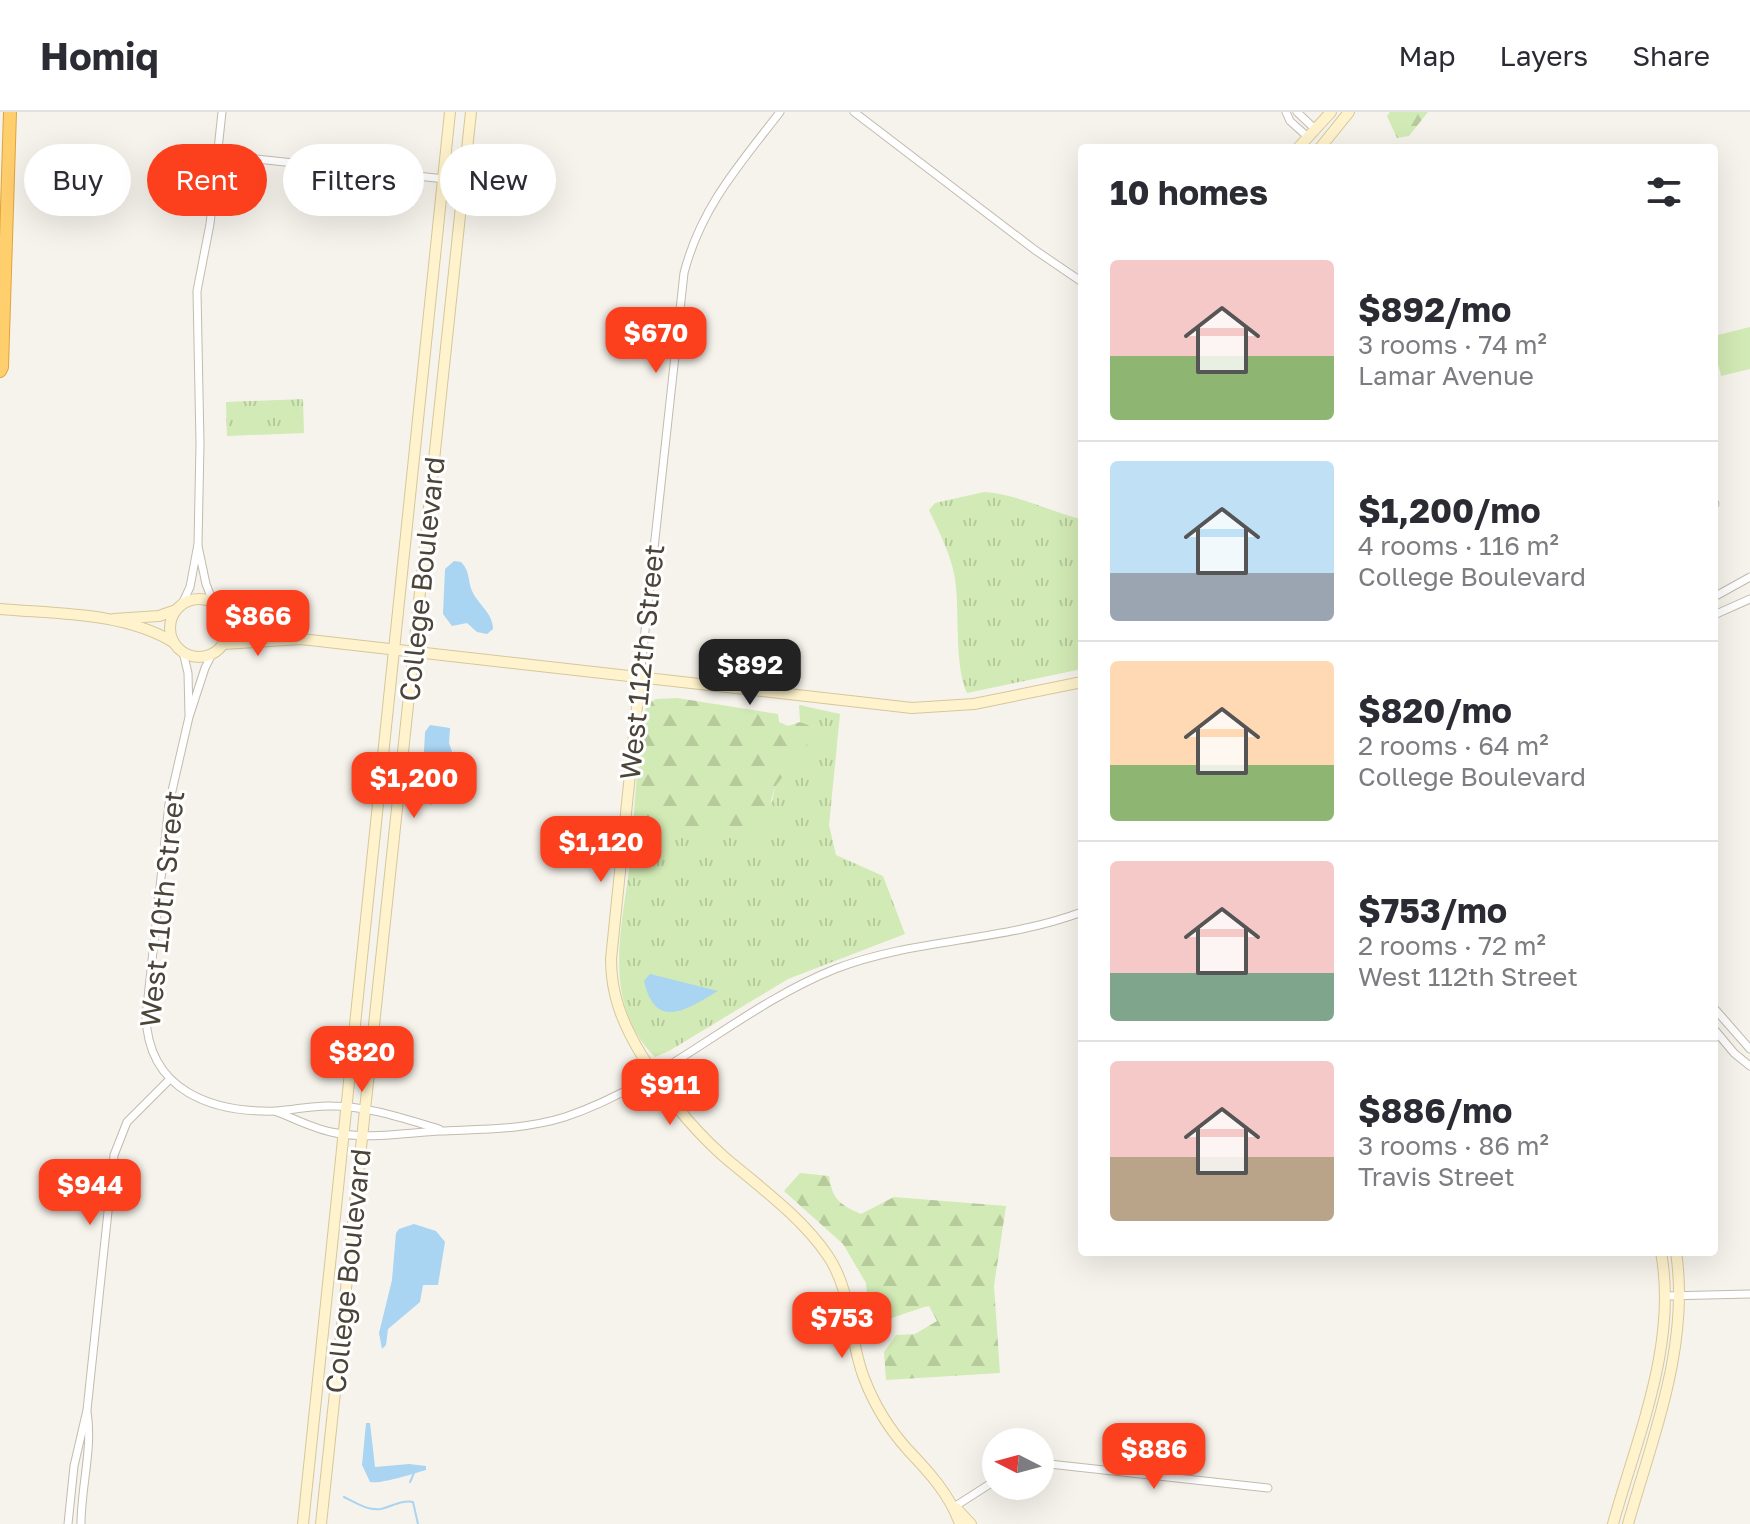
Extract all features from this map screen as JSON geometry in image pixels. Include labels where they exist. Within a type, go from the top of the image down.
[{"type":"highway","points":[[0,371],[5,318],[10,112]]},
{"type":"street","points":[[219,144],[222,112]]},
{"type":"street","name":"College Boulevard","points":[[447,144],[450,112]]},
{"type":"street","name":"College Boulevard","points":[[468,144],[471,112]]},
{"type":"street","name":"West 112th Street","points":[[780,112],[718,192],[706,213],[684,273],[611,972],[619,1011],[669,1100],[799,1223],[829,1257],[849,1305],[860,1365],[869,1390],[883,1418],[954,1507],[960,1524]]},
{"type":"street","points":[[854,112],[1078,279]]},
{"type":"street","points":[[1286,112],[1290,121],[1313,134]]},
{"type":"street","points":[[1297,112],[1313,134]]},
{"type":"street","points":[[1302,144],[1331,112]]},
{"type":"street","points":[[1323,144],[1349,112]]},
{"type":"street","points":[[267,160],[440,178]]},
{"type":"street","name":"College Boulevard","points":[[303,1524],[440,207]]},
{"type":"street","points":[[174,642],[170,625],[190,587],[198,544],[198,286],[211,216]]},
{"type":"street","name":"College Boulevard","points":[[321,1524],[460,216]]},
{"type":"street","points":[[198,544],[206,584],[213,602],[226,616],[287,638]]},
{"type":"street","points":[[1718,595],[1750,577]]},
{"type":"street","points":[[0,609],[112,620],[159,616],[200,599],[213,602]]},
{"type":"street","points":[[1718,613],[1750,599]]},
{"type":"street","points":[[112,620],[156,633],[174,642],[183,652],[199,657],[212,654],[223,644],[228,632],[226,616]]},
{"type":"street","points":[[223,644],[287,638],[912,708],[974,704],[1078,683]]},
{"type":"street","name":"West 110th Street","points":[[183,652],[188,673],[189,717]]},
{"type":"street","name":"West 110th Street","points":[[170,1079],[149,1043],[146,1016],[166,827],[189,717],[212,654]]},
{"type":"street","points":[[275,1111],[332,1132],[363,1134],[501,1130],[551,1121],[606,1100],[779,996],[835,969],[892,951],[1025,929],[1078,913]]},
{"type":"street","points":[[1718,1013],[1750,1049]]},
{"type":"street","points":[[1718,1034],[1750,1066]]},
{"type":"street","points":[[68,1524],[74,1466],[87,1410],[114,1155],[127,1122],[170,1079],[181,1089],[207,1103],[275,1111],[332,1105],[366,1110],[445,1131]]},
{"type":"street","points":[[1613,1524],[1657,1367],[1664,1328],[1661,1256]]},
{"type":"street","points":[[1628,1524],[1670,1373],[1680,1295],[1676,1256]]},
{"type":"street","points":[[1665,1296],[1750,1294]]},
{"type":"street","points":[[81,1524],[90,1428],[87,1410]]},
{"type":"street","points":[[1054,1465],[1268,1488]]},
{"type":"street","points":[[954,1507],[982,1489]]},
{"type":"street","name":"West 112th Street","points":[[954,1507],[971,1524]]},
{"type":"green space","points":[[1390,112],[1428,112],[1409,136],[1397,138],[1387,116]]},
{"type":"green space","points":[[1750,327],[1750,369],[1721,376],[1718,335]]},
{"type":"green space","points":[[303,399],[304,433],[227,436],[226,402]]},
{"type":"green space","points":[[984,492],[1008,496],[1078,518],[1078,670],[967,693],[959,656],[955,577],[946,547],[929,510],[935,503]]},
{"type":"green space","points":[[677,698],[778,714],[779,722],[788,726],[800,722],[819,729],[775,787],[763,828],[757,834],[655,833],[633,824],[640,735],[647,704],[656,699]]},
{"type":"green space","points":[[799,705],[840,714],[829,825],[836,855],[883,876],[905,934],[788,979],[655,1057],[636,1032],[624,1005],[620,976],[620,946],[633,824],[655,833],[772,802],[775,787],[818,729],[800,722]]},
{"type":"green space","points":[[800,1173],[829,1176],[838,1200],[861,1214],[894,1197],[1006,1206],[994,1286],[1000,1373],[886,1380],[884,1352],[896,1335],[915,1334],[937,1321],[929,1306],[869,1322],[866,1283],[843,1244],[784,1191]]},
{"type":"water","points":[[454,561],[464,566],[473,593],[491,619],[493,629],[487,634],[477,632],[467,623],[452,626],[443,614],[445,569]]},
{"type":"water","points":[[430,725],[450,728],[449,743],[459,772],[458,780],[431,805],[424,799],[422,791],[425,732]]},
{"type":"water","points":[[650,974],[718,991],[684,1009],[665,1011],[656,1007],[649,997],[644,981]]},
{"type":"water","points":[[414,1224],[436,1231],[445,1242],[438,1285],[423,1285],[420,1302],[388,1329],[386,1345],[382,1349],[379,1333],[392,1280],[396,1233]]},
{"type":"water","points":[[366,1423],[370,1423],[375,1467],[409,1464],[426,1466],[426,1470],[370,1482],[362,1465]]},
{"type":"waterway","points":[[410,1482],[414,1473]]},
{"type":"waterway","points":[[344,1497],[371,1509],[413,1502],[418,1524]]}]
